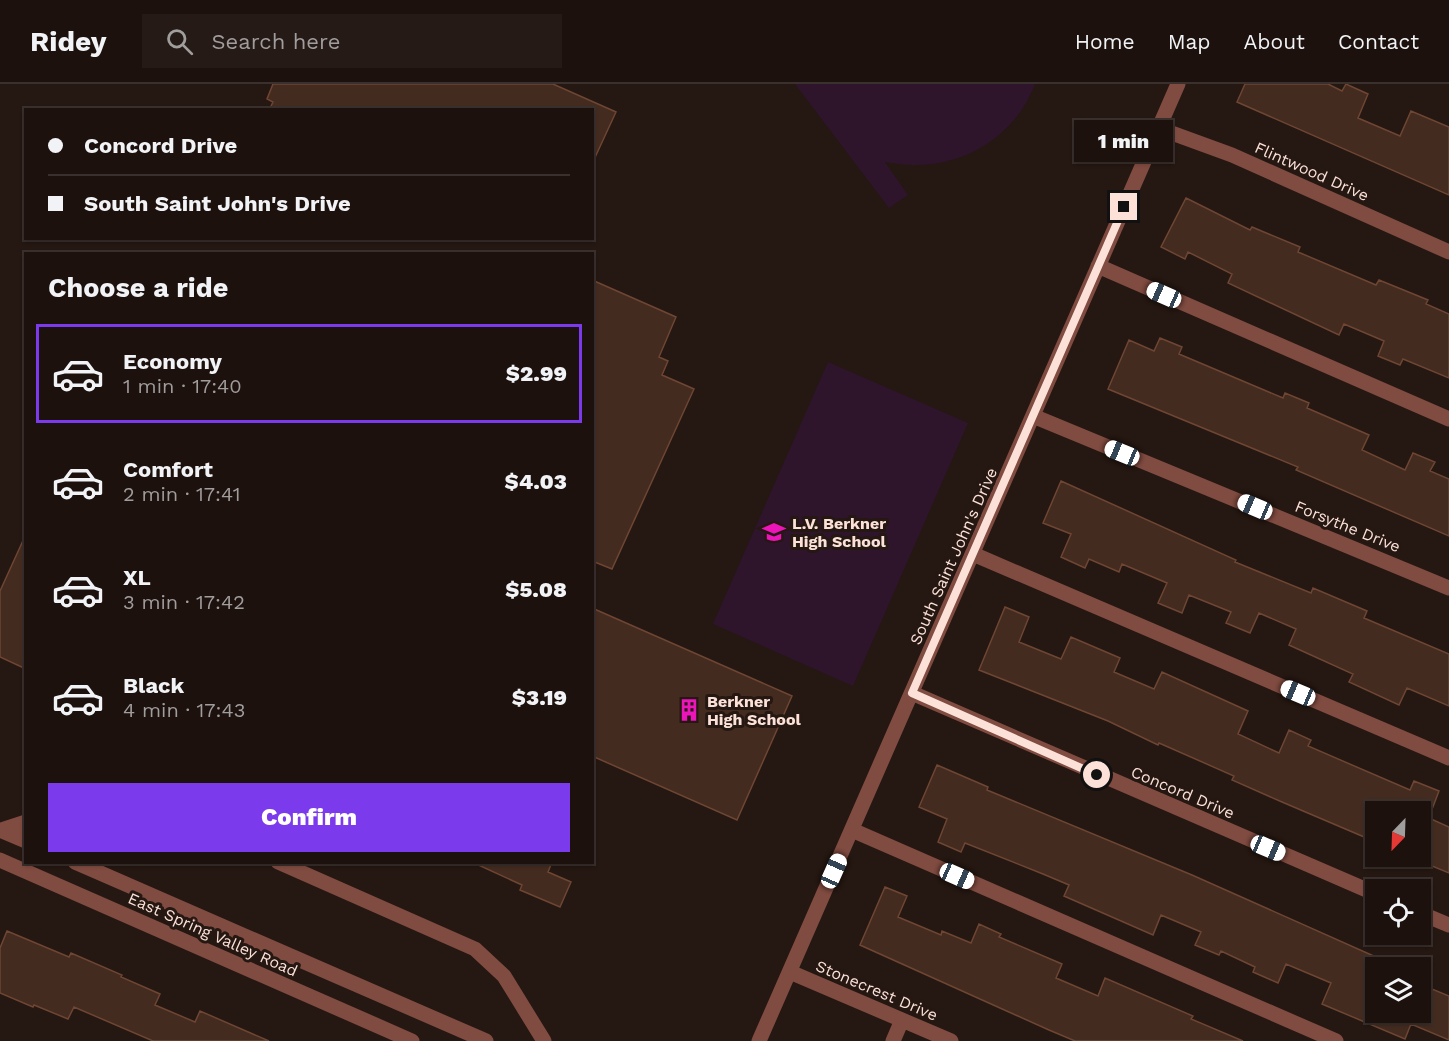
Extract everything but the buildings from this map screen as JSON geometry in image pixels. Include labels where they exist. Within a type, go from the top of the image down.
[{"type":"street","name":"South Saint John's Drive","points":[[759,1041],[1178,84]]},
{"type":"street","name":"Flintwood Drive","points":[[1158,129],[1232,155],[1449,252]]},
{"type":"street","points":[[1098,266],[1449,419]]},
{"type":"street","name":"Forsythe Drive","points":[[1034,417],[1449,588]]},
{"type":"street","points":[[973,554],[1449,758]]},
{"type":"street","name":"Concord Drive","points":[[912,693],[1365,889]]},
{"type":"street","points":[[1,830],[24,823]]},
{"type":"street","points":[[1,830],[24,840]]},
{"type":"street","points":[[852,830],[1336,1041]]},
{"type":"street","name":"East Spring Valley Road","points":[[0,860],[412,1041]]},
{"type":"street","name":"East Spring Valley Road","points":[[80,864],[486,1041]]},
{"type":"street","points":[[283,864],[476,949],[504,976],[544,1041]]},
{"type":"street","points":[[1431,918],[1449,925]]},
{"type":"street","name":"Stonecrest Drive","points":[[790,972],[951,1041]]},
{"type":"street","points":[[893,1041],[902,1020]]},
{"type":"shaded area","points":[[795,84],[1035,84],[1015,118],[1002,132],[987,144],[970,153],[933,164],[909,165],[885,162],[908,195],[889,208]]},
{"type":"shaded area","points":[[828,362],[968,423],[853,686],[713,624]]},
{"type":"place","name":"L.V. Berkner High School","points":[[774,532]]},
{"type":"place","name":"Berkner High School","points":[[689,710]]},
{"type":"route","points":[[1097,775],[912,693],[1124,207]]}]
